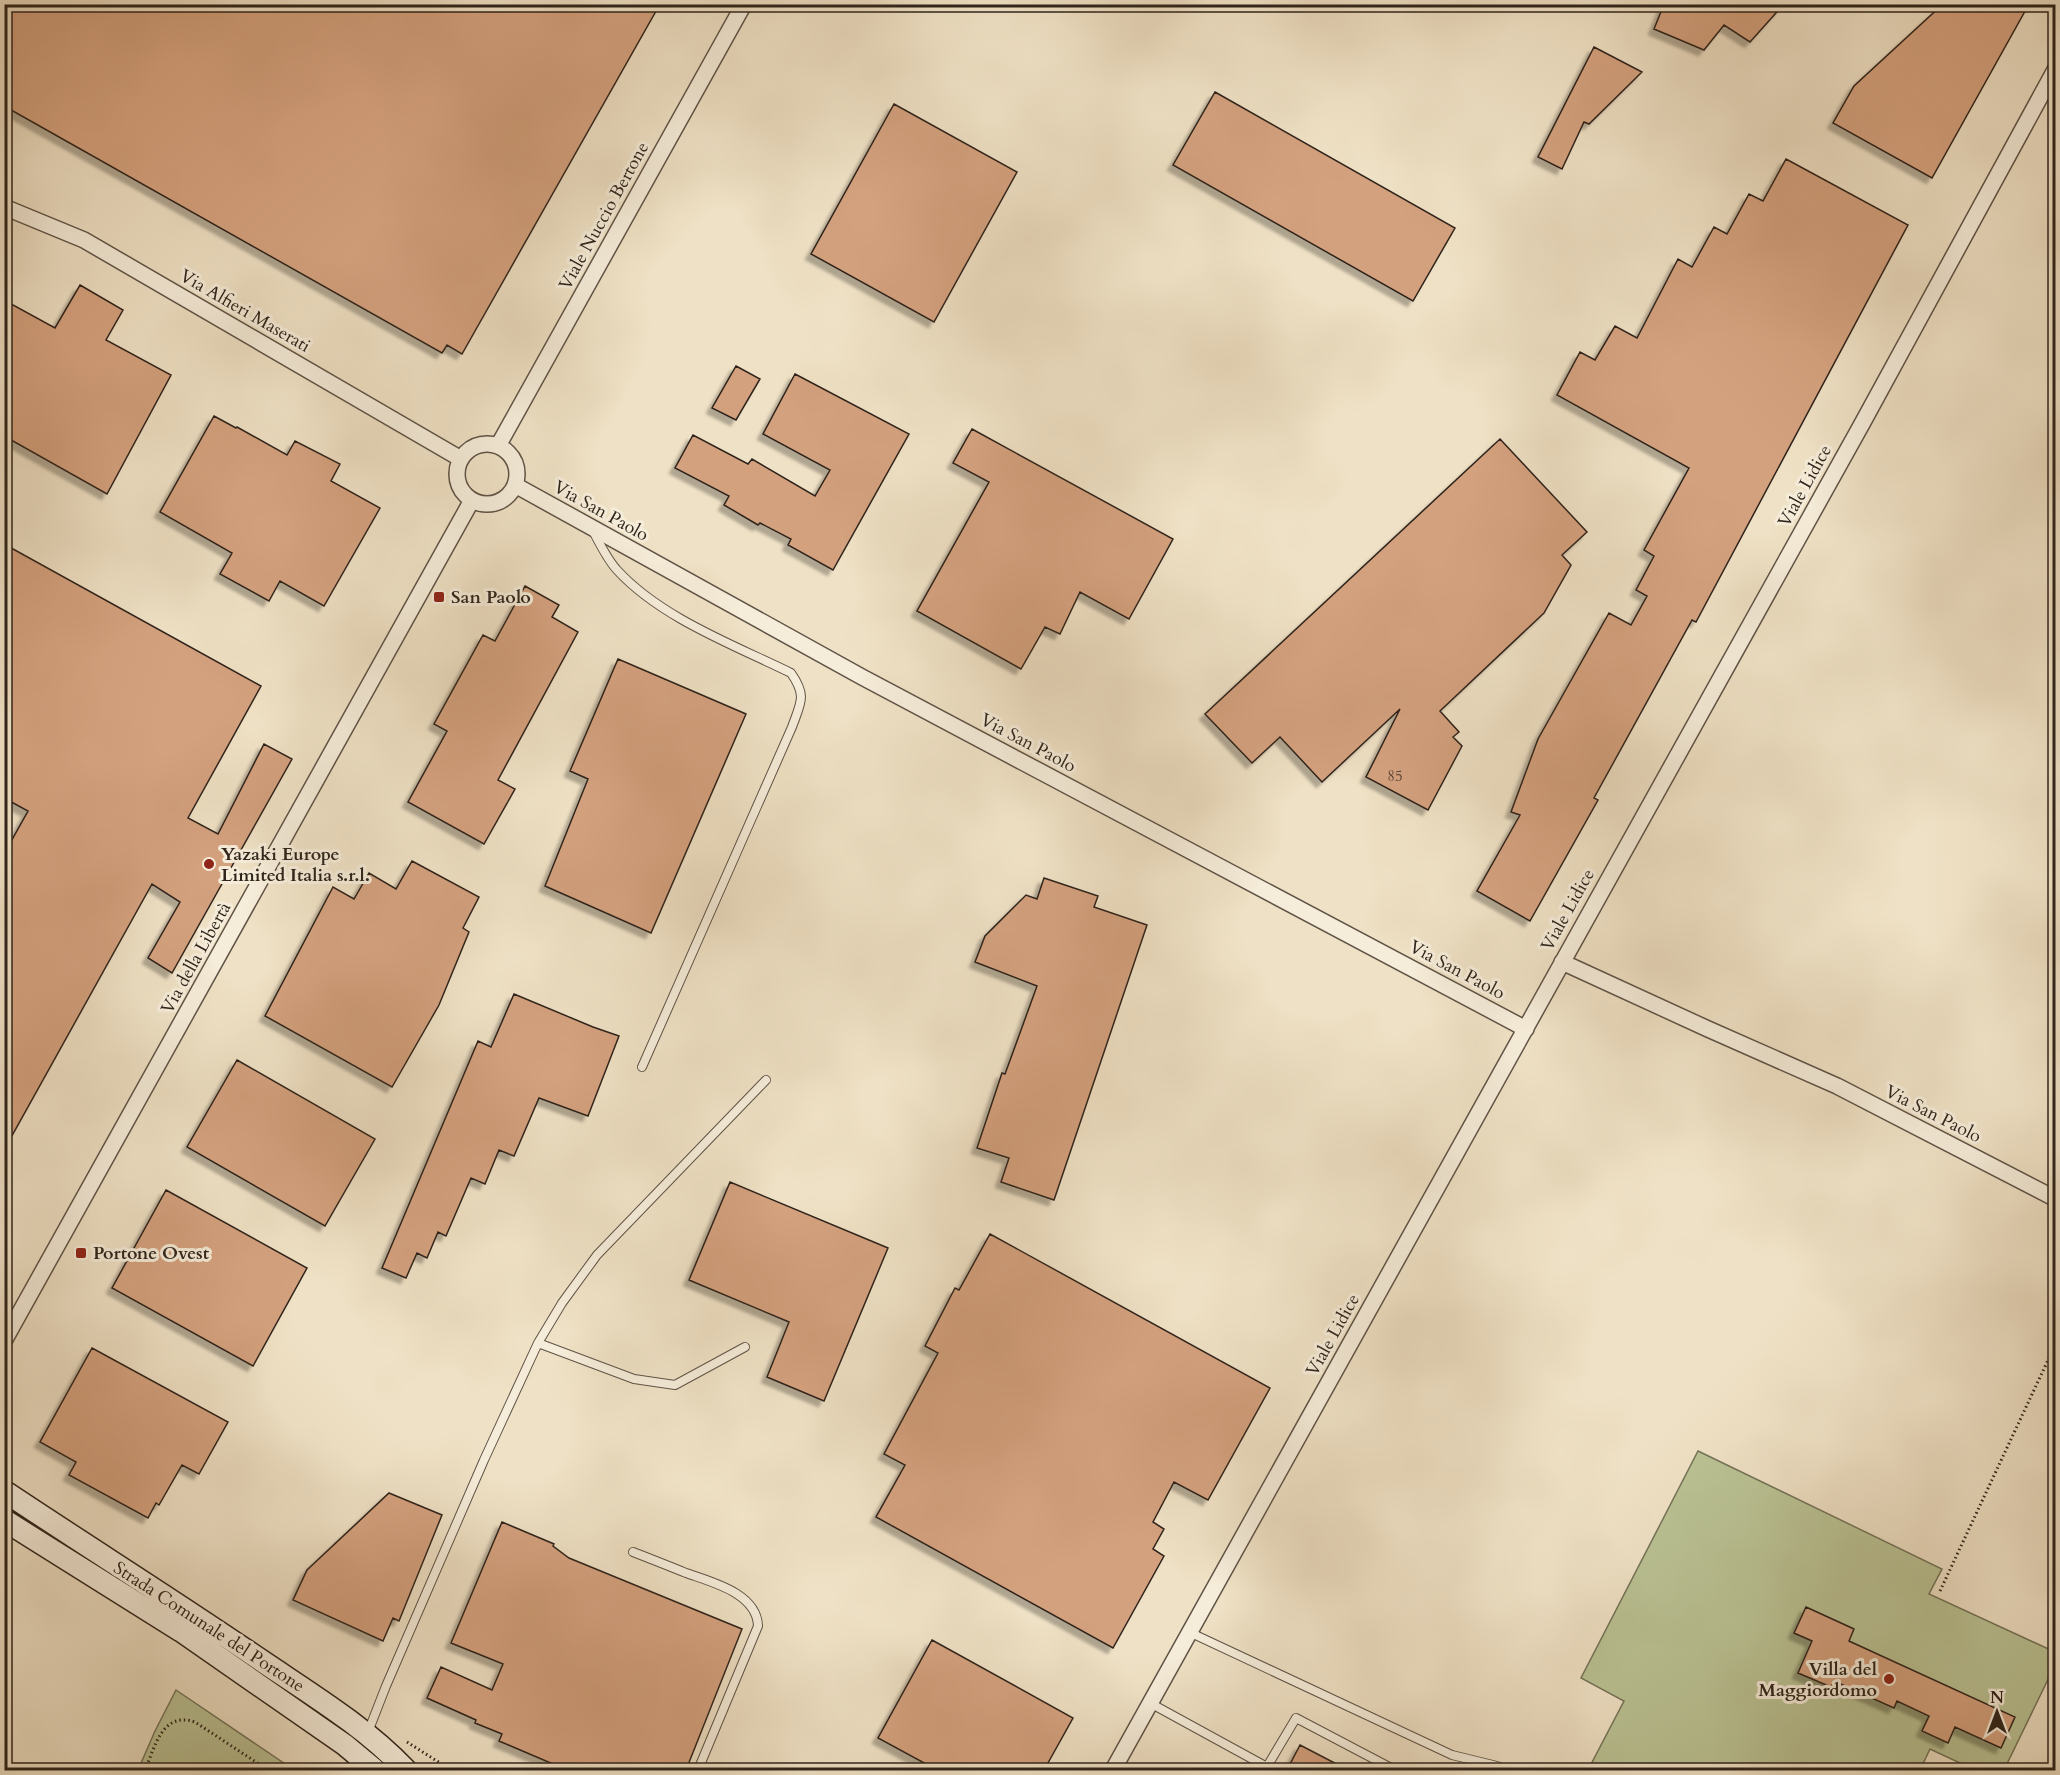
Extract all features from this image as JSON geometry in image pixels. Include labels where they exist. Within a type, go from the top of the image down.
[{"type":"street","name":"Viale Nuccio Bertone","points":[[498,446],[744,4]]},
{"type":"street","name":"Viale Lidice","points":[[1113,1770],[1863,422],[2055,68]]},
{"type":"street","name":"Via Alfieri Maserati","points":[[4,207],[84,240],[461,459]]},
{"type":"street","points":[[482,445],[498,446],[506,451],[516,467],[514,485],[509,494],[501,500],[481,503],[472,500],[465,494],[457,477],[461,459],[466,452],[482,445]]},
{"type":"street","name":"Via San Paolo","points":[[514,485],[862,677],[1526,1029]]},
{"type":"street","name":"Via della Libertà","points":[[4,1341],[472,500]]},
{"type":"street","name":"Via San Paolo","points":[[1562,962],[1837,1086],[2055,1199]]},
{"type":"street","name":"Strada Comunale del Portone","points":[[4,1491],[227,1637],[368,1733],[406,1770]]},
{"type":"street","name":"Strada Comunale del Portone","points":[[4,1520],[181,1631],[345,1745],[375,1770]]},
{"type":"lane","points":[[591,527],[616,569],[636,588],[678,617],[791,673],[800,686],[801,700],[792,727],[642,1067]]},
{"type":"lane","points":[[368,1733],[386,1686],[484,1460],[538,1343],[562,1303],[597,1255],[766,1080]]},
{"type":"lane","points":[[538,1343],[634,1379],[675,1385],[746,1347]]},
{"type":"lane","points":[[633,1552],[726,1588],[741,1598],[757,1619],[758,1626],[698,1770]]},
{"type":"lane","points":[[1189,1632],[1452,1755],[1506,1770]]},
{"type":"lane","points":[[1150,1703],[1266,1769],[1296,1718],[1395,1770]]},
{"type":"path","points":[[1940,1591],[2055,1342]]},
{"type":"path","points":[[145,1770],[166,1726],[175,1720],[185,1719],[195,1722],[268,1770]]},
{"type":"green space","points":[[1698,1451],[1942,1569],[1929,1594],[2055,1652],[2055,1665],[2004,1770],[1975,1770],[1930,1749],[1920,1770],[1588,1770],[1624,1701],[1581,1678]]},
{"type":"green space","points":[[176,1690],[294,1770],[138,1770]]},
{"type":"building","points":[[4,4],[660,4],[462,354],[447,345],[442,353],[4,106]]},
{"type":"building","points":[[1664,4],[1784,4],[1750,42],[1724,25],[1704,50],[1654,29]]},
{"type":"building","points":[[1943,4],[2029,4],[1932,178],[1833,123],[1854,86]]},
{"type":"building","points":[[1594,47],[1642,72],[1589,124],[1584,122],[1562,169],[1538,157]]},
{"type":"building","points":[[1215,92],[1455,228],[1413,301],[1173,165]]},
{"type":"building","points":[[894,104],[1017,172],[934,322],[811,254]]},
{"type":"building","points":[[1786,159],[1908,225],[1696,622],[1692,620],[1594,798],[1598,800],[1530,921],[1477,891],[1520,815],[1511,812],[1538,739],[1609,613],[1631,625],[1647,596],[1636,590],[1654,556],[1644,550],[1689,468],[1557,395],[1580,352],[1595,360],[1615,326],[1637,338],[1678,259],[1692,267],[1714,227],[1727,234],[1749,194],[1763,201]]},
{"type":"building","points":[[80,285],[123,310],[106,340],[171,375],[107,494],[4,436],[4,300],[55,328]]},
{"type":"building","points":[[736,366],[760,379],[736,420],[712,408]]},
{"type":"building","points":[[795,374],[909,434],[833,570],[788,545],[791,539],[760,523],[758,525],[724,505],[729,496],[675,468],[693,435],[748,464],[752,459],[815,496],[830,470],[763,434]]},
{"type":"building","points":[[214,416],[287,455],[295,441],[340,464],[331,481],[380,508],[324,606],[280,581],[269,601],[220,574],[232,553],[160,512]]},
{"type":"building","points":[[972,429],[1173,539],[1129,619],[1080,592],[1060,634],[1045,627],[1021,669],[917,611],[989,482],[953,463]]},
{"type":"building","points":[[1500,439],[1587,532],[1562,555],[1571,565],[1544,613],[1440,711],[1459,732],[1453,737],[1462,746],[1428,810],[1366,777],[1400,709],[1322,782],[1280,737],[1252,763],[1205,714]]},
{"type":"building","points":[[4,544],[261,686],[188,818],[218,834],[264,744],[292,759],[172,973],[148,958],[180,902],[152,884],[4,1150],[4,854],[28,811],[4,798]]},
{"type":"building","points":[[525,586],[559,605],[552,617],[578,632],[498,780],[515,789],[484,844],[408,802],[447,731],[434,724],[483,635],[495,641]]},
{"type":"building","points":[[618,659],[746,714],[651,933],[545,886],[588,779],[570,771]]},
{"type":"building","points":[[412,861],[479,897],[463,928],[469,932],[439,1005],[392,1087],[265,1016],[333,887],[354,899],[369,873],[396,889]]},
{"type":"building","points":[[1044,878],[1098,896],[1094,907],[1147,925],[1054,1200],[1001,1182],[1009,1158],[977,1148],[1002,1073],[1005,1074],[1037,986],[975,962],[985,936],[1026,895],[1037,899]]},
{"type":"building","points":[[514,994],[619,1036],[588,1116],[539,1098],[514,1156],[499,1150],[485,1184],[471,1178],[446,1236],[438,1232],[427,1258],[417,1253],[406,1278],[382,1268],[478,1041],[491,1047]]},
{"type":"building","points":[[237,1060],[375,1139],[325,1226],[187,1147]]},
{"type":"building","points":[[730,1182],[888,1248],[824,1401],[767,1377],[789,1322],[689,1280]]},
{"type":"building","points":[[166,1190],[307,1268],[253,1366],[112,1288]]},
{"type":"building","points":[[990,1234],[1270,1388],[1208,1500],[1174,1482],[1153,1522],[1164,1529],[1153,1549],[1164,1556],[1113,1648],[876,1517],[905,1465],[884,1454],[938,1353],[925,1346],[955,1288],[959,1290]]},
{"type":"building","points":[[92,1348],[228,1422],[199,1474],[182,1465],[159,1505],[156,1503],[148,1518],[69,1475],[76,1462],[40,1442]]},
{"type":"building","points":[[389,1493],[442,1515],[399,1621],[393,1618],[383,1641],[293,1600],[307,1570]]},
{"type":"building","points":[[502,1522],[554,1544],[553,1546],[569,1558],[742,1629],[686,1770],[567,1770],[499,1741],[502,1734],[427,1698],[441,1667],[492,1690],[503,1664],[451,1643]]},
{"type":"building","name":"Villa del Maggiordomo","points":[[1806,1607],[1854,1629],[1849,1641],[2015,1717],[2001,1748],[1955,1727],[1948,1743],[1922,1731],[1929,1716],[1897,1701],[1894,1708],[1834,1681],[1831,1687],[1798,1673],[1812,1641],[1794,1633]]},
{"type":"building","points":[[932,1640],[1073,1718],[1044,1770],[937,1770],[878,1738]]},
{"type":"building","points":[[1300,1745],[1348,1770],[1287,1770]]},
{"type":"place","name":"San Paolo","points":[[439,597]]},
{"type":"place","name":"Yazaki Europe Limited Italia s.r.l.","points":[[209,864]]},
{"type":"place","name":"Portone Ovest","points":[[81,1253]]},
{"type":"place","name":"Villa del Maggiordomo","points":[[1889,1679]]}]
